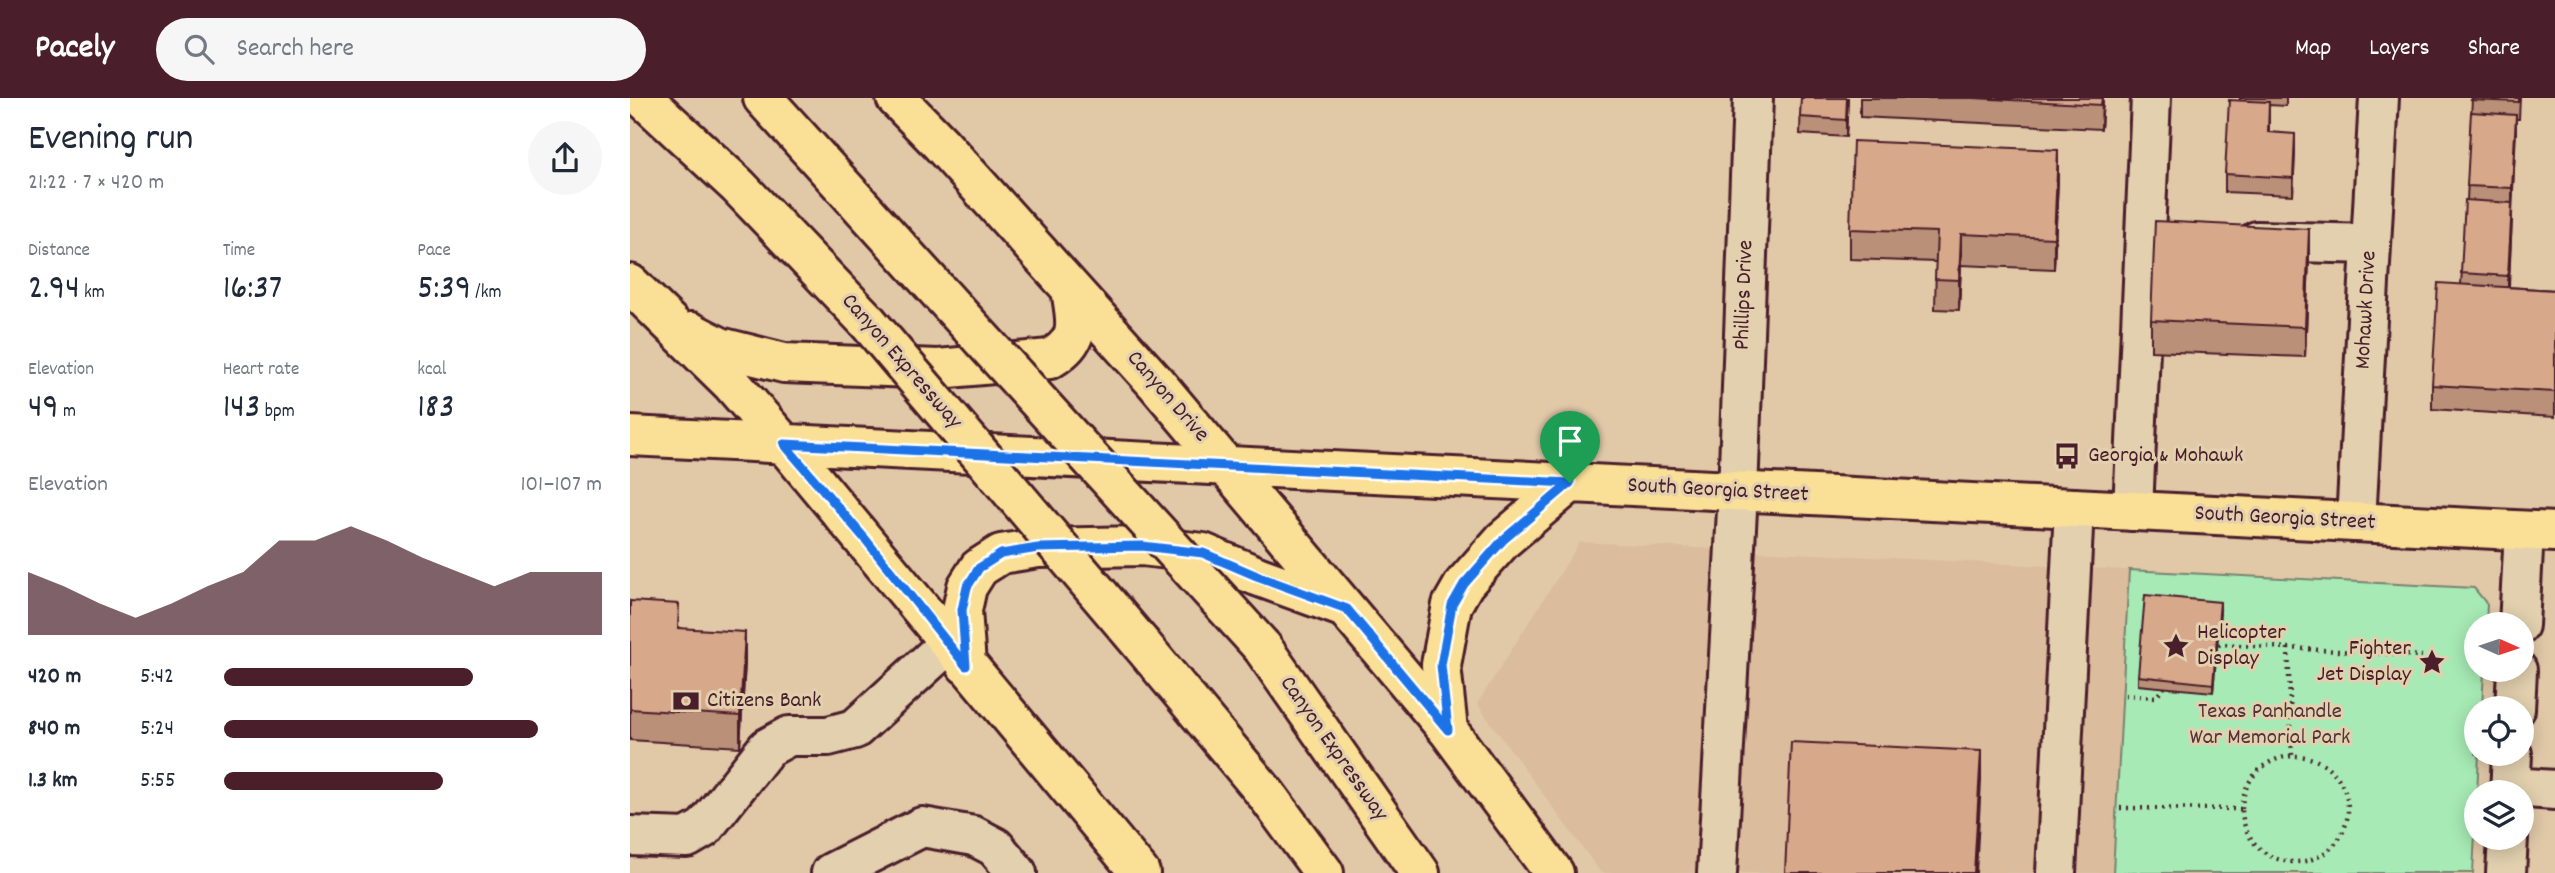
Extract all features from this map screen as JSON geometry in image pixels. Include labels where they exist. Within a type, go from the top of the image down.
[{"type":"main road","name":"Canyon Expressway","points":[[643,98],[738,186],[867,321],[1266,794],[1324,873]]},
{"type":"main road","name":"Canyon Expressway","points":[[763,98],[1262,646],[1420,873]]},
{"type":"main road","name":"Canyon Drive","points":[[896,98],[942,144],[1157,383],[1448,730],[1554,873]]},
{"type":"main road","points":[[630,284],[732,384],[784,444],[1140,873]]},
{"type":"main road","points":[[668,320],[720,347],[784,363],[938,369],[1050,359],[1073,341],[1075,328],[1071,289]]},
{"type":"main road","name":"South Georgia Street","points":[[630,436],[2539,531]]},
{"type":"main road","points":[[1448,730],[1441,665],[1452,605],[1464,584],[1503,540],[1570,483]]},
{"type":"main road","points":[[957,655],[967,587],[979,568],[1001,554],[1038,548],[1142,546],[1203,553],[1347,609]]},
{"type":"street","name":"Phillips Drive","points":[[1717,873],[1738,492],[1753,98]]},
{"type":"street","points":[[2133,511],[2151,98]]},
{"type":"street","name":"Mohawk Drive","points":[[2356,522],[2379,98]]},
{"type":"street","points":[[2145,237],[2186,239]]},
{"type":"street","points":[[2227,240],[2371,244]]},
{"type":"street","points":[[2056,873],[2074,508]]},
{"type":"street","points":[[2522,612],[2539,531]]},
{"type":"street","points":[[630,836],[687,838],[704,828],[767,748],[789,736],[828,736],[855,729],[957,655]]},
{"type":"street","points":[[2511,778],[2555,790]]},
{"type":"street","points":[[831,873],[922,827],[974,836],[995,847],[1017,873]]},
{"type":"street","points":[[2507,873],[2508,850]]},
{"type":"path","points":[[2210,649],[2221,644],[2422,656]]},
{"type":"path","points":[[2288,648],[2292,755]]},
{"type":"path","points":[[2125,695],[2156,697],[2169,681]]},
{"type":"path","points":[[2292,755],[2310,757],[2326,765],[2339,777],[2347,793],[2349,811],[2346,828],[2337,844],[2323,855],[2306,862],[2289,863],[2272,858],[2257,848],[2247,833],[2242,798],[2249,782],[2260,768],[2275,759],[2292,755]]},
{"type":"path","points":[[2120,808],[2242,809]]},
{"type":"shaded area","points":[[1580,542],[2474,588],[2487,604],[2487,612],[2464,612],[2464,682],[2483,682],[2483,696],[2464,696],[2464,766],[2478,766],[2478,780],[2464,780],[2464,850],[2474,850],[2473,873],[1601,873],[1477,704]]},
{"type":"green space","name":"Texas Panhandle War Memorial Park","points":[[2129,570],[2474,588],[2487,604],[2487,612],[2464,612],[2464,682],[2483,682],[2483,696],[2464,696],[2464,766],[2478,766],[2478,780],[2464,780],[2464,850],[2474,850],[2473,873],[2113,873]]},
{"type":"building","points":[[1801,98],[1847,98],[1846,120],[1800,117]]},
{"type":"building","points":[[1973,98],[2102,98],[2101,105]]},
{"type":"building","points":[[2519,98],[2519,102],[2471,100]]},
{"type":"building","points":[[2229,100],[2269,102],[2268,132],[2295,134],[2293,178],[2225,174]]},
{"type":"building","points":[[2471,112],[2516,115],[2512,188],[2467,186]]},
{"type":"building","points":[[1853,141],[2058,150],[2054,238],[1961,234],[1959,280],[1935,279],[1937,232],[1850,229]]},
{"type":"building","points":[[2465,200],[2512,203],[2508,276],[2461,273]]},
{"type":"building","points":[[2155,221],[2309,229],[2305,327],[2151,320]]},
{"type":"building","points":[[2438,283],[2555,290],[2555,392],[2432,385]]},
{"type":"building","points":[[2145,595],[2220,602],[2213,684],[2138,676]]},
{"type":"building","name":"Citizens Bank","points":[[630,601],[679,604],[678,628],[745,632],[740,716],[630,709]]},
{"type":"building","points":[[1791,742],[1981,751],[1974,873],[1785,873]]},
{"type":"place","name":"Georgia & Mohawk","points":[[2067,456]]},
{"type":"place","name":"Helicopter Display","points":[[2176,646]]},
{"type":"place","name":"Fighter Jet Display","points":[[2432,662]]},
{"type":"place","name":"Citizens Bank","points":[[686,701]]},
{"type":"route","points":[[784,444],[1226,466],[1570,483],[1503,540],[1464,584],[1452,605],[1441,665],[1448,730],[1347,609],[1203,553],[1142,546],[1038,548],[1001,554],[979,568],[967,587],[962,610],[966,666],[866,540],[784,444]]}]
